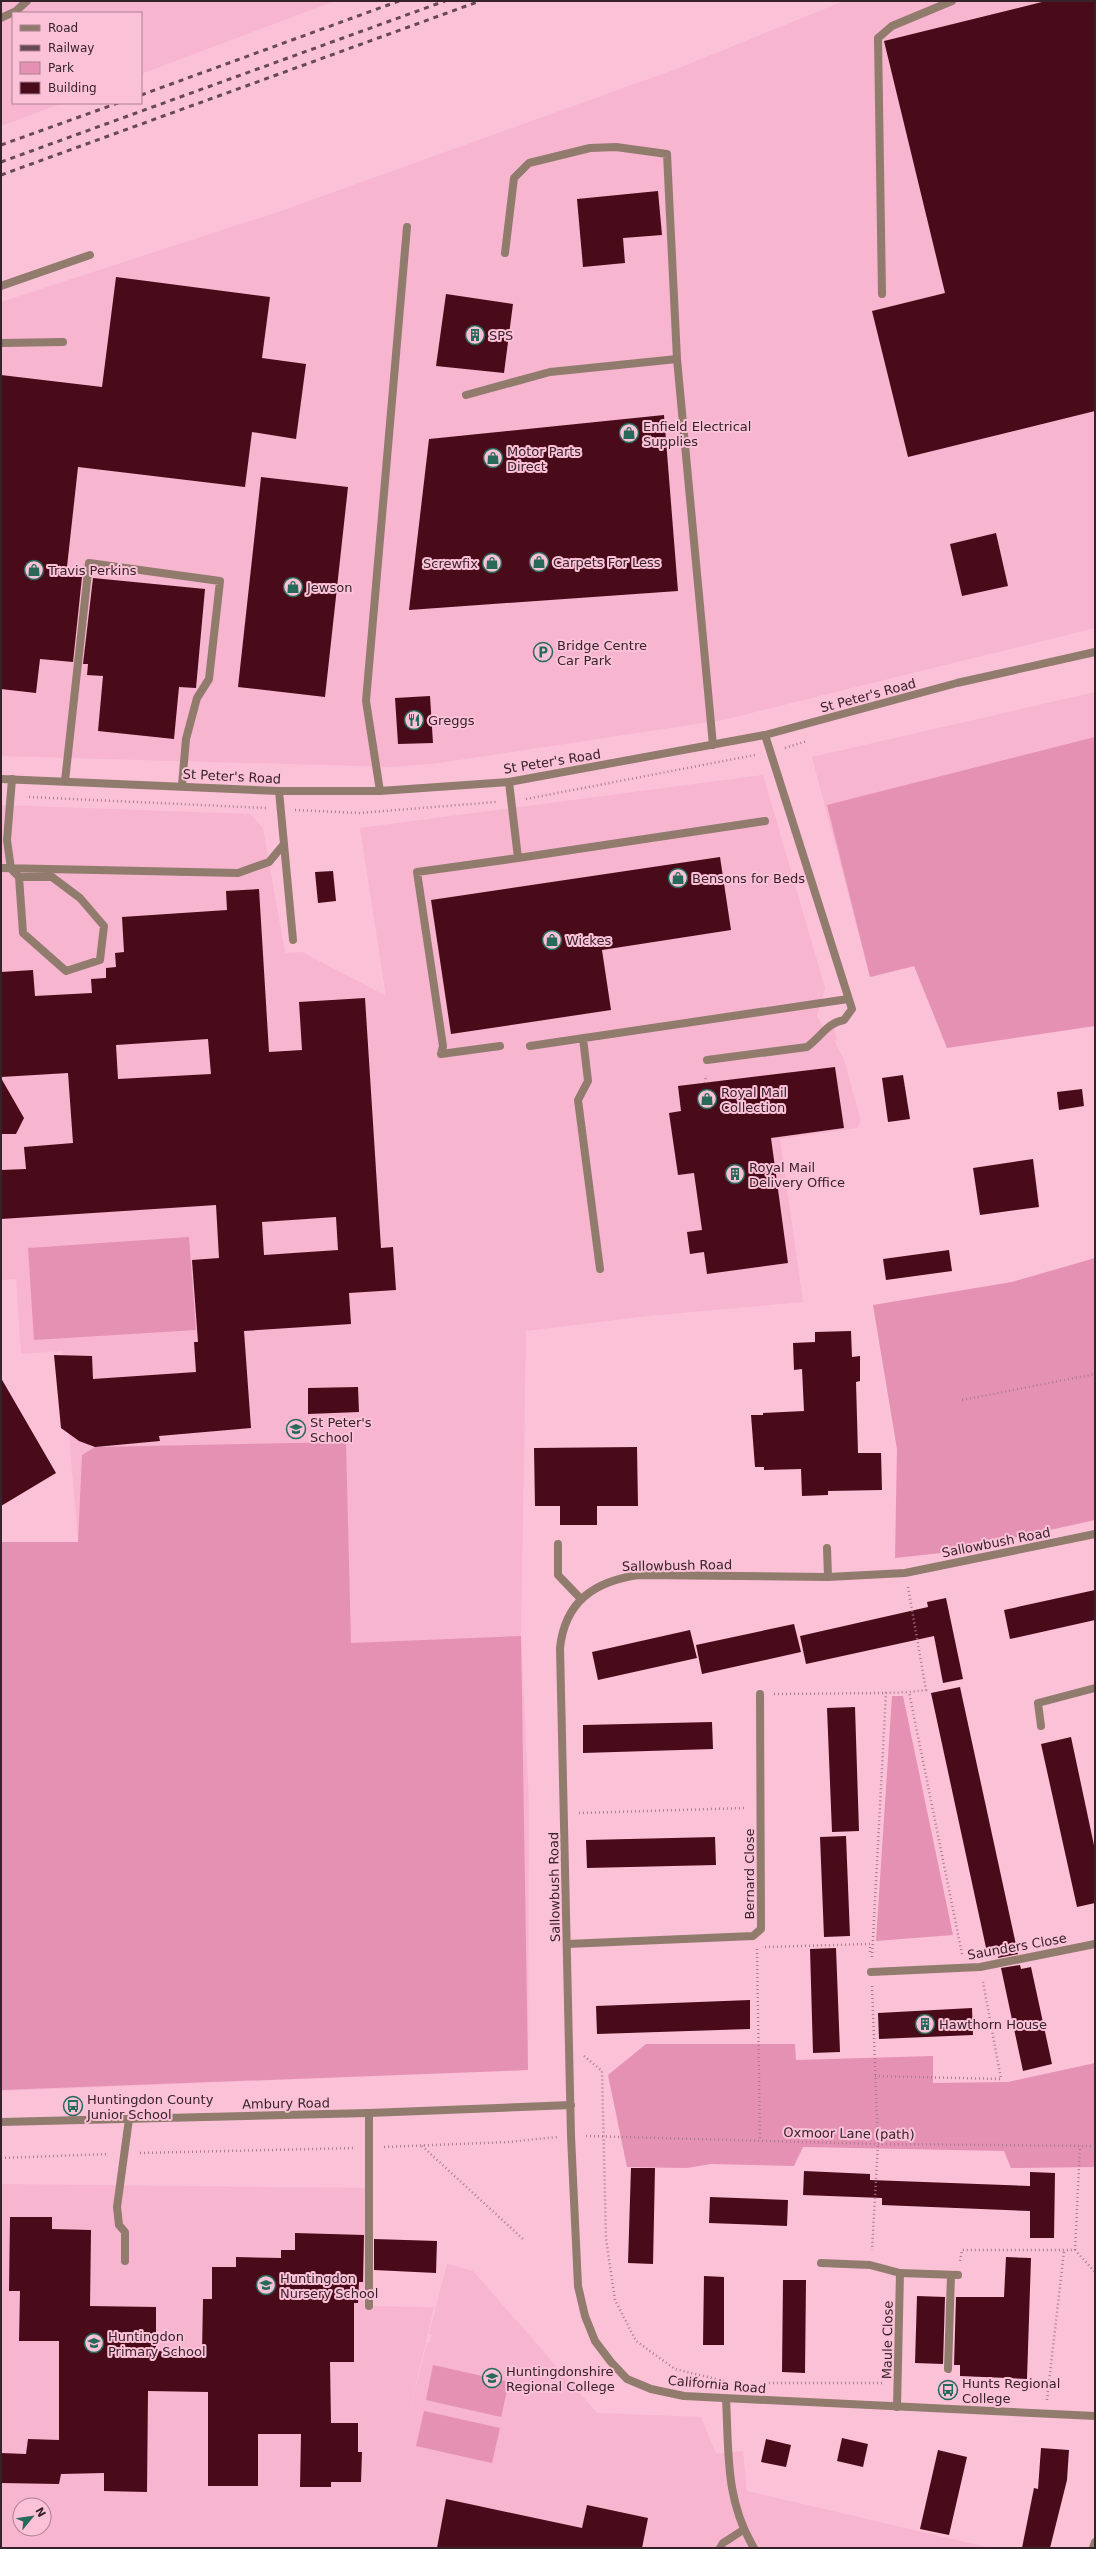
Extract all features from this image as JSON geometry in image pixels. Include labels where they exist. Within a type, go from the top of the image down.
[{"type":"street","points":[[14,12],[26,1]]},
{"type":"street","points":[[882,294],[878,38],[892,26],[952,1]]},
{"type":"street","points":[[1,18],[12,13]]},
{"type":"street","points":[[505,253],[514,178],[529,163],[590,148],[616,147],[667,154],[677,359],[713,745]]},
{"type":"street","points":[[380,791],[366,700],[407,227]]},
{"type":"street","points":[[1,286],[90,255]]},
{"type":"street","points":[[1,343],[63,342]]},
{"type":"street","points":[[466,395],[550,372],[677,359]]},
{"type":"street","points":[[65,781],[89,563],[220,581],[209,679],[197,698],[186,739],[182,785]]},
{"type":"street","name":"St Peter's Road","points":[[1,779],[182,785],[279,791],[380,791],[509,782],[764,735],[957,683],[1095,652]]},
{"type":"street","points":[[707,1060],[807,1047],[817,1040],[832,1022],[844,1020],[852,1009],[764,735]]},
{"type":"street","points":[[12,779],[4,840],[11,868],[19,877],[23,933],[66,971],[100,960],[104,926],[80,898],[52,877],[19,877]]},
{"type":"street","points":[[509,782],[518,858]]},
{"type":"street","points":[[279,791],[293,940]]},
{"type":"street","points":[[500,1046],[441,1054],[443,1046],[417,872],[765,822]]},
{"type":"street","points":[[1,868],[238,873],[269,862],[284,844]]},
{"type":"street","points":[[530,1046],[848,999]]},
{"type":"street","points":[[583,1038],[588,1081],[578,1100],[600,1269]]},
{"type":"street","name":"Sallowbush Road","points":[[572,2105],[569,2044],[560,1648],[562,1628],[570,1613],[581,1599],[597,1587],[615,1578],[639,1575],[828,1577],[905,1573],[1095,1534]]},
{"type":"street","points":[[558,1544],[558,1575],[581,1599]]},
{"type":"street","points":[[827,1548],[828,1577]]},
{"type":"street","points":[[1041,1726],[1038,1702],[1095,1688]]},
{"type":"street","name":"Bernard Close","points":[[567,1944],[753,1936],[761,1929],[760,1694]]},
{"type":"street","name":"Saunders Close","points":[[871,1972],[980,1968],[1095,1944]]},
{"type":"street","name":"Ambury Road","points":[[1,2122],[369,2113],[572,2105]]},
{"type":"street","name":"California Road","points":[[572,2105],[571,2136],[578,2286],[585,2316],[595,2341],[627,2379],[645,2386],[684,2396],[1095,2416]]},
{"type":"street","points":[[369,2113],[369,2306]]},
{"type":"street","points":[[126,2261],[125,2232],[118,2225],[117,2208],[129,2119]]},
{"type":"street","points":[[821,2263],[870,2265],[900,2273],[955,2275],[948,2369]]},
{"type":"street","name":"Maule Close","points":[[897,2407],[899,2383],[900,2273]]},
{"type":"street","points":[[726,2398],[731,2493],[743,2530],[754,2548]]},
{"type":"street","points":[[720,2548],[723,2543],[743,2530]]},
{"type":"street","points":[[1093,2548],[1095,2542]]},
{"type":"path","points":[[807,742],[814,740]]},
{"type":"path","points":[[538,797],[745,757]]},
{"type":"path","points":[[962,1400],[1095,1374]]},
{"type":"path","points":[[905,1573],[926,1690],[909,1692],[965,1968]]},
{"type":"path","points":[[760,1694],[886,1693]]},
{"type":"path","points":[[564,1813],[761,1807]]},
{"type":"path","points":[[760,2140],[757,1947],[870,1944],[871,1972]]},
{"type":"path","points":[[876,2076],[1001,2079],[980,1968]]},
{"type":"path","points":[[569,2044],[602,2071],[606,2239],[615,2300],[636,2341],[675,2369],[725,2381]]},
{"type":"path","name":"Oxmoor Lane (path)","points":[[1,2158],[422,2146],[509,2142],[571,2136],[1095,2146]]},
{"type":"path","points":[[422,2146],[523,2239]]},
{"type":"path","points":[[1080,2146],[1075,2250],[1095,2272]]},
{"type":"path","points":[[955,2275],[962,2250],[1075,2250]]},
{"type":"path","points":[[1046,2414],[1064,2251]]},
{"type":"path","points":[[764,2383],[899,2383]]},
{"type":"shaded area","points":[[1,1],[335,1],[142,74],[142,12],[12,12],[12,104],[60,104],[1,126]]},
{"type":"shaded area","points":[[844,1],[1095,1],[1095,628],[723,720],[439,763],[393,767],[1,756],[1,302],[284,210],[679,68]]},
{"type":"shaded area","points":[[1095,692],[1095,1026],[949,958],[870,977],[812,757]]},
{"type":"shaded area","name":"St Peter's School","points":[[763,775],[825,988],[817,1016],[825,1029],[833,1026],[837,1039],[834,1040],[844,1060],[861,1121],[857,1128],[780,1139],[803,1302],[648,1316],[526,1331],[521,1636],[529,1806],[528,2070],[1,2091],[1,1542],[78,1542],[62,1351],[21,1354],[16,1279],[1,1280],[1,805],[250,814],[263,828],[285,953],[302,952],[386,996],[360,828]]},
{"type":"shaded area","points":[[1,2184],[372,2188],[369,2306],[434,2307],[408,2418],[427,2343],[429,2343],[432,2335],[429,2334],[447,2264],[473,2271],[597,2413],[701,2417],[716,2454],[743,2451],[747,2491],[991,2548],[1,2548]]},
{"type":"green space","points":[[1095,737],[1095,1026],[947,1048],[914,966],[870,977],[827,805]]},
{"type":"green space","points":[[189,1237],[196,1330],[34,1340],[28,1248]]},
{"type":"green space","points":[[1095,1258],[1095,1520],[951,1552],[895,1558],[897,1449],[873,1305],[1012,1282]]},
{"type":"green space","points":[[346,1442],[351,1643],[521,1636],[528,2070],[1,2090],[1,1542],[78,1542],[82,1455],[95,1447]]},
{"type":"green space","points":[[892,1696],[903,1696],[953,1935],[876,1941]]},
{"type":"green space","points":[[646,2044],[795,2044],[796,2060],[933,2056],[933,2083],[1008,2082],[1095,2063],[1095,2167],[1011,2168],[1004,2151],[803,2147],[794,2166],[711,2164],[687,2168],[627,2167],[608,2075]]},
{"type":"green space","points":[[433,2365],[509,2382],[501,2417],[426,2400]]},
{"type":"green space","points":[[424,2411],[500,2428],[492,2463],[416,2446]]},
{"type":"building","points":[[1046,1],[1095,1],[1095,411],[908,457],[872,311],[945,293],[884,41]]},
{"type":"building","points":[[658,191],[662,235],[623,238],[625,263],[583,267],[577,199]]},
{"type":"building","points":[[116,277],[270,297],[262,358],[306,364],[296,439],[252,432],[245,487],[78,467],[66,576],[82,577],[73,662],[40,659],[36,693],[1,689],[1,375],[102,387]]},
{"type":"building","name":"SPS","points":[[446,294],[513,304],[504,373],[436,366]]},
{"type":"building","points":[[664,415],[678,591],[409,610],[429,439]]},
{"type":"building","name":"Jewson","points":[[261,477],[348,487],[325,697],[238,687]]},
{"type":"building","points":[[996,533],[1008,586],[962,596],[950,544]]},
{"type":"building","points":[[93,578],[205,589],[196,688],[179,687],[174,739],[98,731],[103,676],[87,675],[88,664],[83,664]]},
{"type":"building","name":"Greggs","points":[[430,696],[433,743],[398,744],[395,698]]},
{"type":"building","name":"Wickes","points":[[720,857],[731,930],[602,950],[611,1010],[451,1034],[431,900]]},
{"type":"building","points":[[333,871],[336,901],[318,903],[315,872]]},
{"type":"building","points":[[259,889],[269,1052],[302,1050],[299,1002],[365,998],[381,1248],[393,1247],[396,1290],[349,1293],[351,1324],[244,1331],[251,1428],[159,1436],[160,1441],[95,1447],[79,1441],[61,1428],[54,1355],[92,1356],[93,1379],[196,1372],[194,1342],[198,1342],[192,1260],[219,1258],[216,1205],[1,1219],[1,1170],[26,1169],[24,1147],[73,1143],[68,1073],[1,1077],[1,972],[33,970],[35,996],[92,993],[91,979],[106,978],[106,968],[116,967],[115,953],[124,952],[122,917],[227,910],[226,891]],"holes":[[[208,1039],[211,1074],[118,1079],[116,1045]],[[336,1217],[338,1250],[264,1255],[262,1222]]]},
{"type":"building","name":"Royal Mail Delivery Office","points":[[835,1067],[844,1128],[771,1138],[788,1263],[707,1274],[704,1252],[690,1254],[687,1232],[702,1230],[694,1173],[678,1175],[669,1113],[681,1111],[678,1086]]},
{"type":"building","points":[[903,1075],[910,1119],[888,1122],[882,1078]]},
{"type":"building","points":[[1,1078],[24,1118],[16,1134],[1,1134]]},
{"type":"building","points":[[1082,1089],[1084,1106],[1059,1110],[1057,1092]]},
{"type":"building","points":[[1033,1159],[1039,1207],[980,1215],[973,1168]]},
{"type":"building","points":[[949,1250],[952,1271],[886,1280],[883,1259]]},
{"type":"building","points":[[851,1331],[852,1357],[860,1356],[860,1381],[856,1382],[858,1453],[881,1453],[882,1490],[828,1491],[828,1495],[802,1496],[801,1469],[764,1470],[764,1467],[755,1467],[751,1415],[804,1411],[802,1369],[794,1370],[793,1343],[815,1342],[815,1332]]},
{"type":"building","points":[[1,1378],[56,1473],[1,1506]]},
{"type":"building","points":[[358,1387],[359,1412],[308,1414],[308,1388]]},
{"type":"building","points":[[637,1447],[638,1506],[597,1506],[597,1525],[560,1525],[560,1506],[535,1506],[534,1448]]},
{"type":"building","points":[[1095,1590],[1095,1620],[1010,1639],[1004,1610]]},
{"type":"building","points":[[946,1598],[963,1679],[943,1683],[934,1636],[806,1664],[800,1636],[928,1607],[927,1602]]},
{"type":"building","points":[[794,1624],[801,1652],[702,1674],[696,1645]]},
{"type":"building","points":[[690,1630],[697,1658],[598,1680],[592,1652]]},
{"type":"building","points":[[960,1687],[1018,1954],[998,1958],[998,1955],[988,1957],[931,1693]]},
{"type":"building","points":[[855,1707],[859,1831],[832,1832],[827,1708]]},
{"type":"building","points":[[712,1722],[713,1749],[583,1753],[583,1725]]},
{"type":"building","points":[[1071,1737],[1095,1850],[1095,1903],[1077,1907],[1041,1744]]},
{"type":"building","points":[[846,1836],[850,1936],[824,1937],[820,1837]]},
{"type":"building","points":[[715,1837],[716,1865],[587,1868],[586,1840]]},
{"type":"building","points":[[836,1948],[840,2052],[813,2053],[810,1949]]},
{"type":"building","points":[[1020,1965],[1021,1969],[1031,1967],[1052,2064],[1023,2071],[1001,1968]]},
{"type":"building","points":[[750,2000],[750,2029],[597,2034],[596,2006]]},
{"type":"building","name":"Hawthorn House","points":[[972,2008],[973,2035],[879,2039],[878,2013]]},
{"type":"building","points":[[631,2168],[655,2168],[653,2264],[628,2263]]},
{"type":"building","points":[[804,2171],[870,2174],[870,2180],[1030,2186],[1030,2172],[1055,2173],[1054,2238],[1030,2238],[1030,2211],[882,2205],[882,2198],[803,2195]]},
{"type":"building","points":[[710,2197],[788,2200],[787,2226],[709,2223]]},
{"type":"building","points":[[10,2217],[52,2217],[52,2229],[91,2230],[90,2306],[156,2307],[156,2351],[202,2352],[203,2299],[212,2299],[212,2267],[236,2267],[236,2257],[281,2258],[281,2250],[295,2250],[295,2233],[364,2235],[363,2282],[359,2282],[358,2303],[354,2303],[354,2362],[330,2362],[331,2423],[358,2423],[358,2452],[362,2452],[361,2482],[331,2482],[331,2487],[300,2487],[301,2434],[258,2434],[258,2486],[208,2486],[208,2392],[148,2391],[147,2492],[104,2491],[104,2473],[61,2474],[59,2484],[1,2483],[1,2453],[26,2454],[28,2439],[59,2440],[59,2341],[19,2341],[20,2291],[9,2291]]},
{"type":"building","points":[[374,2239],[437,2241],[436,2273],[374,2270]]},
{"type":"building","points":[[1006,2257],[1031,2258],[1027,2379],[960,2376],[960,2365],[954,2365],[956,2297],[1004,2297]]},
{"type":"building","points":[[704,2276],[724,2277],[724,2345],[703,2345]]},
{"type":"building","points":[[783,2280],[806,2280],[805,2373],[782,2372]]},
{"type":"building","points":[[917,2296],[945,2297],[943,2364],[915,2363]]},
{"type":"building","points":[[842,2438],[868,2444],[863,2467],[837,2461]]},
{"type":"building","points":[[766,2439],[791,2445],[786,2467],[761,2462]]},
{"type":"building","points":[[1041,2448],[1069,2450],[1067,2480],[1050,2548],[1022,2548],[1034,2488],[1038,2489]]},
{"type":"building","points":[[938,2450],[967,2457],[949,2535],[920,2529]]},
{"type":"building","points":[[446,2499],[582,2528],[587,2505],[648,2518],[642,2548],[437,2548]]},
{"type":"railway","points":[[142,95],[399,1]]},
{"type":"railway","points":[[1,162],[445,1]]},
{"type":"railway","points":[[1,175],[480,1]]},
{"type":"railway","points":[[1,145],[115,104]]},
{"type":"place","name":"SPS","points":[[475,335]]},
{"type":"place","name":"Enfield Electrical Supplies","points":[[629,433]]},
{"type":"place","name":"Motor Parts Direct","points":[[493,458]]},
{"type":"place","name":"Carpets For Less","points":[[539,562]]},
{"type":"place","name":"Screwfix","points":[[492,563]]},
{"type":"place","name":"Travis Perkins","points":[[34,570]]},
{"type":"place","name":"Jewson","points":[[293,587]]},
{"type":"place","name":"Bridge Centre Car Park","points":[[543,652]]},
{"type":"place","name":"Greggs","points":[[414,720]]},
{"type":"place","name":"Bensons for Beds","points":[[678,878]]},
{"type":"place","name":"Wickes","points":[[552,940]]},
{"type":"place","name":"Royal Mail Collection","points":[[707,1099]]},
{"type":"place","name":"Royal Mail Delivery Office","points":[[735,1174]]},
{"type":"place","name":"St Peter's School","points":[[296,1429]]},
{"type":"place","name":"Hawthorn House","points":[[925,2024]]},
{"type":"place","name":"Huntingdon County Junior School","points":[[73,2106]]},
{"type":"place","name":"Huntingdon Nursery School","points":[[266,2285]]},
{"type":"place","name":"Huntingdon Primary School","points":[[94,2343]]},
{"type":"place","name":"Huntingdonshire Regional College","points":[[492,2378]]},
{"type":"place","name":"Hunts Regional College","points":[[948,2390]]}]
